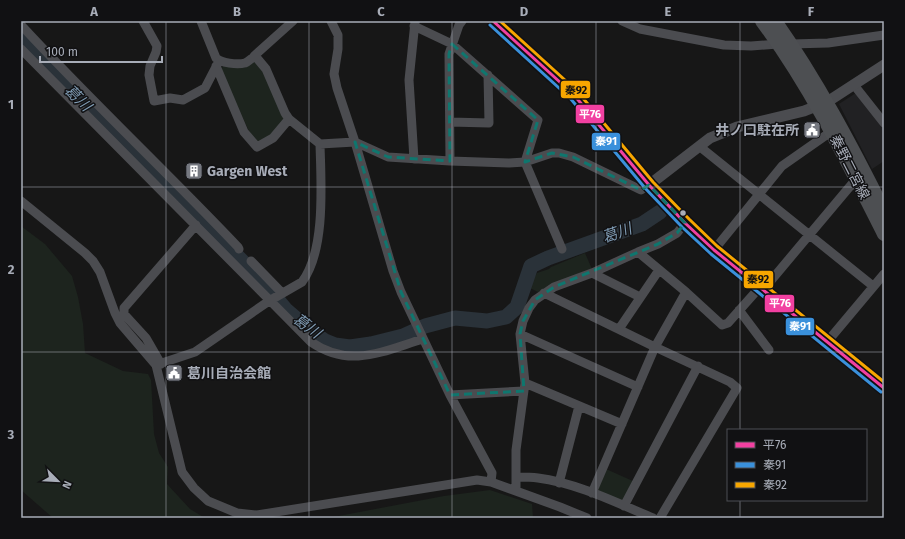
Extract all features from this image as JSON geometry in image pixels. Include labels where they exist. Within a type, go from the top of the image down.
[{"type":"main road","name":"秦野二宮線","points":[[762,21],[784,44]]},
{"type":"main road","name":"秦野二宮線","points":[[775,21],[784,44],[858,157],[883,204]]},
{"type":"main road","name":"秦野二宮線","points":[[822,104],[832,131],[884,234]]},
{"type":"street","points":[[143,21],[157,46],[150,66],[149,75],[154,101],[170,98],[184,100],[205,88],[217,63]]},
{"type":"street","points":[[201,21],[244,132],[257,147],[273,138],[289,119]]},
{"type":"street","points":[[217,63],[244,63],[293,21]]},
{"type":"street","points":[[331,21],[338,35],[338,48],[334,74],[335,81],[400,292],[450,395],[492,473],[491,482]]},
{"type":"street","points":[[450,161],[449,54],[459,25],[462,21]]},
{"type":"street","points":[[492,21],[574,95],[649,185],[684,223],[714,250],[826,342],[883,384]]},
{"type":"street","points":[[622,21],[640,28],[717,44],[752,46],[828,42],[884,35]]},
{"type":"street","points":[[414,160],[409,80],[415,24],[452,44],[538,120],[525,162],[562,249]]},
{"type":"street","points":[[21,26],[239,249]]},
{"type":"street","points":[[21,49],[311,342],[337,354],[346,356],[363,356],[423,339]]},
{"type":"street","points":[[254,56],[258,58],[266,69],[289,119],[320,144],[355,142],[388,157],[414,160],[509,163],[525,162],[552,153],[559,153],[573,157],[641,190],[710,138],[737,127],[804,111],[822,104],[884,65]]},
{"type":"street","points":[[450,122],[489,123],[488,75]]},
{"type":"street","points":[[854,85],[884,123]]},
{"type":"street","points":[[714,250],[782,166],[832,131]]},
{"type":"street","points":[[158,365],[195,352],[269,301],[302,282],[314,259],[320,216],[320,144]]},
{"type":"street","points":[[699,146],[808,236],[873,286]]},
{"type":"street","points":[[150,179],[161,168]]},
{"type":"street","points":[[638,252],[686,292],[722,325],[728,323],[761,289],[857,178]]},
{"type":"street","points":[[21,201],[93,261],[100,272],[118,318],[158,365]]},
{"type":"street","points":[[516,491],[516,450],[524,387],[520,334],[523,321],[529,308],[535,300],[554,286],[592,273],[658,244],[677,233],[684,223]]},
{"type":"street","points":[[196,225],[124,308],[124,314],[146,338],[158,365],[182,472],[194,488],[208,501],[237,513],[257,515],[477,480],[491,482],[587,518]]},
{"type":"street","points":[[251,261],[282,293]]},
{"type":"street","points":[[619,329],[659,270]]},
{"type":"street","points":[[592,273],[640,297]]},
{"type":"street","points":[[826,342],[884,274]]},
{"type":"street","points":[[592,493],[655,347],[686,292]]},
{"type":"street","points":[[544,293],[655,347],[698,366],[730,382],[737,388],[660,518]]},
{"type":"street","points":[[739,310],[769,350]]},
{"type":"street","points":[[520,334],[638,387]]},
{"type":"street","points":[[624,506],[698,366]]},
{"type":"street","points":[[450,395],[524,387],[579,406],[622,424]]},
{"type":"street","points":[[559,482],[579,406]]},
{"type":"street","points":[[517,477],[538,478],[559,482],[592,493],[653,518]]},
{"type":"highlighted area","points":[[452,44],[538,120],[525,162],[552,153],[573,157],[641,190],[649,185],[685,223],[677,233],[658,244],[554,287],[535,300],[523,321],[520,334],[524,391],[450,395],[401,292],[355,142],[388,157],[450,161],[449,54]]},
{"type":"shaded area","points":[[253,61],[262,70],[284,117],[278,129],[259,143],[255,142],[248,129],[221,70],[224,64]]},
{"type":"shaded area","points":[[856,93],[884,128],[884,161],[872,169],[839,104]]},
{"type":"shaded area","points":[[21,226],[45,244],[72,276],[83,324],[85,353],[123,371],[148,374],[151,380],[154,434],[159,453],[168,467],[167,484],[190,509],[205,518],[53,518],[21,490]]},
{"type":"shaded area","points":[[585,253],[592,269],[540,293],[530,288],[537,273]]},
{"type":"shaded area","points":[[606,469],[635,482],[625,500],[621,502],[599,494],[598,489]]},
{"type":"shaded area","points":[[490,490],[532,504],[533,518],[328,518],[444,496]]},
{"type":"waterway","name":"葛川","points":[[21,36],[65,86],[248,267],[286,310],[325,341],[335,345],[350,347],[371,344],[403,336],[425,326],[455,318],[487,321],[506,317],[517,307],[531,266],[548,258],[642,224],[660,212]]},
{"type":"transit line","name":"平76","points":[[493,21],[574,95],[649,185],[685,223],[714,250],[884,388]]},
{"type":"transit line","name":"秦92","points":[[500,21],[577,91],[653,182],[717,246],[884,382]]},
{"type":"transit line","name":"秦91","points":[[490,25],[570,98],[645,188],[682,227],[711,254],[881,392]]},
{"type":"place","name":"井ノ口駐在所","points":[[812,130]]},
{"type":"place","name":"Gargen West","points":[[194,171]]},
{"type":"place","name":"葛川自治会館","points":[[174,373]]}]
